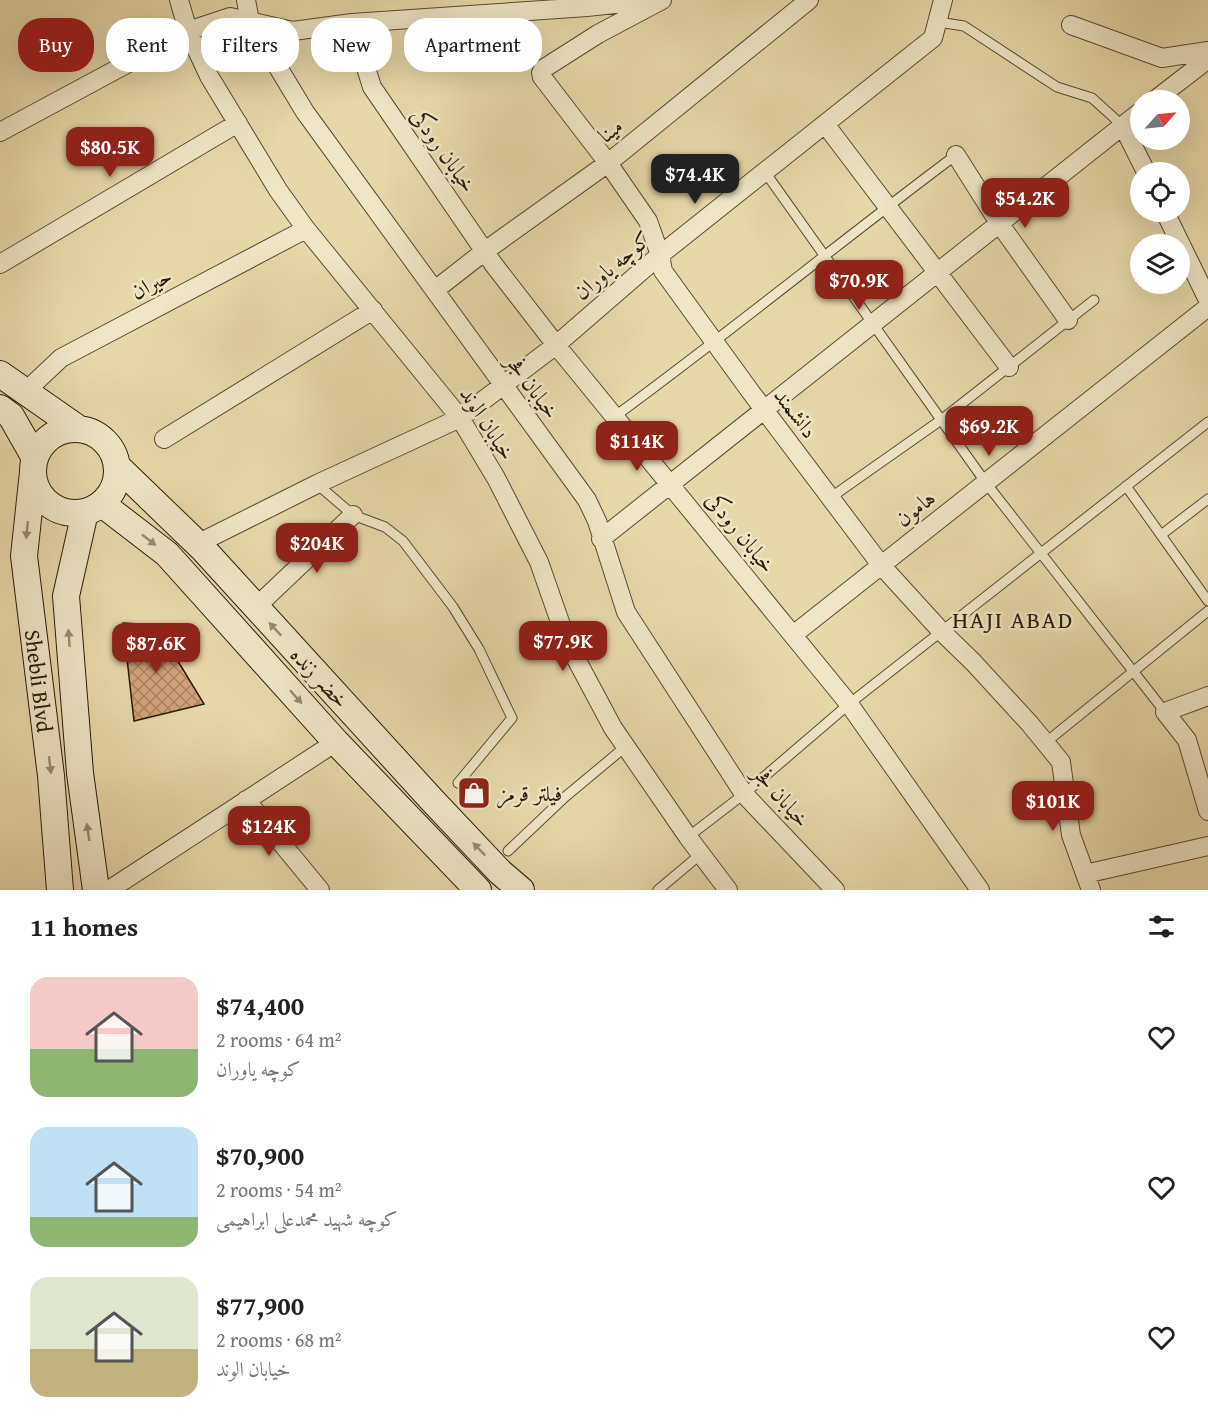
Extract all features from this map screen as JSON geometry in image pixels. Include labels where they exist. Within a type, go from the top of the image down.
[{"type":"street","name":"خیابان الوند","points":[[179,0],[184,18]]},
{"type":"street","name":"خیابان فجر","points":[[246,0],[249,18]]},
{"type":"street","points":[[392,20],[587,3],[651,0]]},
{"type":"street","name":"دانشمند","points":[[662,0],[598,34],[543,69],[541,73],[648,221],[663,271],[830,498],[881,565],[941,631],[973,662],[1061,762],[1071,835],[1088,882]]},
{"type":"street","name":"مینا","points":[[435,290],[485,251],[608,163],[809,0]]},
{"type":"street","name":"کوچه یاوران","points":[[197,544],[317,484],[460,418],[556,345],[660,255],[933,38],[943,0]]},
{"type":"street","points":[[1071,25],[1162,58],[1208,51]]},
{"type":"street","name":"خیابان الوند","points":[[189,33],[209,76],[278,190],[306,229],[460,418],[496,478],[539,562],[567,642],[625,747],[728,890]]},
{"type":"street","points":[[1168,90],[1208,59]]},
{"type":"street","points":[[0,132],[112,72]]},
{"type":"street","name":"خیابان فجر","points":[[281,72],[305,112],[587,500],[597,521],[626,612],[744,794],[835,890]]},
{"type":"street","name":"خیابان رودکی","points":[[367,72],[372,87],[485,251],[556,345],[849,704],[980,890]]},
{"type":"street","points":[[601,538],[1130,120]]},
{"type":"street","points":[[0,264],[238,123]]},
{"type":"street","points":[[825,124],[1008,367]]},
{"type":"street","points":[[1122,126],[1141,162]]},
{"type":"street","points":[[956,155],[999,223],[1068,320]]},
{"type":"street","points":[[1170,222],[1208,300]]},
{"type":"street","name":"حیران","points":[[26,391],[61,358],[306,229]]},
{"type":"street","name":"هامون","points":[[793,636],[1208,307]]},
{"type":"street","points":[[164,439],[373,310]]},
{"type":"street","points":[[0,374],[79,429]]},
{"type":"street","points":[[0,408],[11,416],[34,465],[38,490],[50,505],[73,514],[94,508],[112,493],[117,480],[117,466],[113,452],[92,432],[79,429],[65,430],[52,435],[41,445],[34,465]]},
{"type":"street","name":"Shebli Blvd","points":[[34,465],[24,556],[51,776],[60,890]]},
{"type":"street","name":"خضر زنده","points":[[117,466],[197,544],[500,872],[521,890]]},
{"type":"street","name":"Shebli Blvd","points":[[94,508],[66,596],[80,773],[96,890]]},
{"type":"street","name":"خضر زنده","points":[[94,508],[167,554],[336,742],[478,890]]},
{"type":"street","points":[[255,608],[353,515]]},
{"type":"street","points":[[1208,696],[1165,712],[1186,740],[1208,811]]},
{"type":"street","points":[[109,890],[336,742]]},
{"type":"street","points":[[246,800],[320,890]]},
{"type":"street","points":[[1088,882],[1208,846]]},
{"type":"lane","points":[[938,22],[964,26],[1056,87],[1092,98],[1122,126]]},
{"type":"lane","points":[[614,417],[715,343],[824,255],[956,155]]},
{"type":"lane","points":[[765,172],[986,483],[1165,712]]},
{"type":"lane","points":[[830,498],[941,420],[1094,300]]},
{"type":"lane","points":[[688,837],[744,794],[849,704],[1208,422]]},
{"type":"lane","points":[[317,484],[353,515],[385,527],[403,542],[453,607],[479,650],[512,718],[459,783]]},
{"type":"lane","points":[[1126,486],[1208,601]]},
{"type":"lane","points":[[1161,535],[1208,499]]},
{"type":"lane","points":[[1045,742],[1208,610]]},
{"type":"lane","points":[[508,851],[565,797],[625,747]]},
{"type":"lane","points":[[658,890],[702,853]]},
{"type":"building","points":[[123,623],[156,625],[204,704],[134,721]]},
{"type":"place","name":"فیلتر قرمز","points":[[474,793]]},
{"type":"district","name":"HAJI ABAD","points":[[1013,619]]}]
